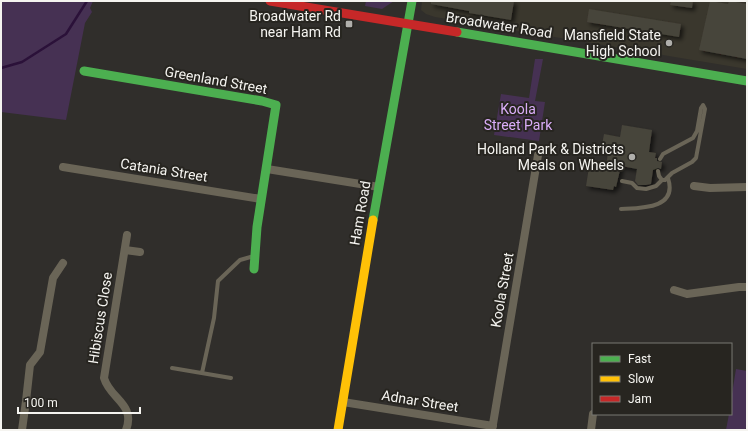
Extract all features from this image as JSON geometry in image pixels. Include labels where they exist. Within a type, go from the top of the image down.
[{"type":"street","name":"Broadwater Road","points":[[270,1],[747,81]]},
{"type":"street","name":"Ham Road","points":[[338,430],[412,1]]},
{"type":"street","name":"Greenland Street","points":[[84,71],[276,104],[267,169],[261,199],[254,256],[254,268]]},
{"type":"street","name":"Koola Street","points":[[492,428],[538,155]]},
{"type":"street","name":"Catania Street","points":[[64,167],[261,199]]},
{"type":"street","points":[[267,169],[379,187]]},
{"type":"street","points":[[694,186],[710,188],[747,187]]},
{"type":"street","name":"Hibiscus Close","points":[[126,430],[128,422],[127,412],[121,402],[107,387],[104,378],[127,235]]},
{"type":"street","points":[[125,250],[140,252]]},
{"type":"street","points":[[22,430],[30,365],[40,352],[53,278],[62,263]]},
{"type":"street","points":[[674,290],[687,294],[747,287]]},
{"type":"street","name":"Adnar Street","points":[[343,402],[492,428]]},
{"type":"street","points":[[591,430],[593,415]]},
{"type":"lane","points":[[622,181],[632,182],[637,188],[646,189],[656,186],[662,180],[668,178],[672,173],[692,162],[696,158],[705,109],[703,105],[701,108],[697,131],[693,138],[663,154],[660,158]]},
{"type":"lane","points":[[658,171],[662,180]]},
{"type":"lane","points":[[621,209],[645,207],[661,202],[669,193],[670,184],[668,178]]},
{"type":"lane","points":[[202,373],[214,318],[218,281],[240,260],[254,256]]},
{"type":"lane","points":[[172,368],[231,378]]},
{"type":"shaded area","name":"Mansfield State High School","points":[[422,1],[747,1],[747,69],[435,17],[426,14],[421,10]]},
{"type":"green space","points":[[1,1],[93,1],[90,8],[92,12],[85,23],[66,120],[1,112]]},
{"type":"green space","points":[[366,1],[394,1],[382,9],[365,6]]},
{"type":"green space","name":"Koola Street Park","points":[[535,59],[543,59],[535,101],[545,102],[539,141],[494,135],[501,94],[529,98]]},
{"type":"green space","points":[[736,369],[747,371],[747,427],[744,430],[726,430],[729,415],[732,415],[732,394]]},
{"type":"building","points":[[431,1],[514,1],[511,20],[469,13],[469,11],[431,4]]},
{"type":"building","points":[[671,1],[693,1],[692,8],[670,5]]},
{"type":"building","points":[[710,1],[728,4],[729,1],[731,1],[747,4],[747,59],[699,50]]},
{"type":"building","points":[[589,9],[681,24],[679,37],[587,22]]},
{"type":"building","name":"Holland Park & Districts Meals on Wheels","points":[[622,125],[652,130],[649,152],[656,153],[655,158],[657,158],[657,161],[662,162],[661,169],[658,168],[653,170],[651,184],[638,185],[635,181],[637,169],[621,166],[616,187],[614,186],[613,190],[586,186],[589,167],[603,170],[603,167],[606,167],[608,152],[601,151],[604,134],[620,137]]},
{"type":"waterway","points":[[1,68],[22,62],[66,34],[87,1]]},
{"type":"traffic: fast","points":[[373,220],[412,1]]},
{"type":"traffic: fast","points":[[457,32],[747,81]]},
{"type":"traffic: fast","points":[[84,71],[262,101],[276,105],[257,227],[254,269]]},
{"type":"traffic: slow","points":[[338,430],[373,220]]},
{"type":"traffic: jam","points":[[270,1],[457,32]]},
{"type":"place","name":"Broadwater Rd near Ham Rd","points":[[349,24]]},
{"type":"place","name":"Mansfield State High School","points":[[669,43]]},
{"type":"place","name":"Holland Park & Districts Meals on Wheels","points":[[632,157]]}]
